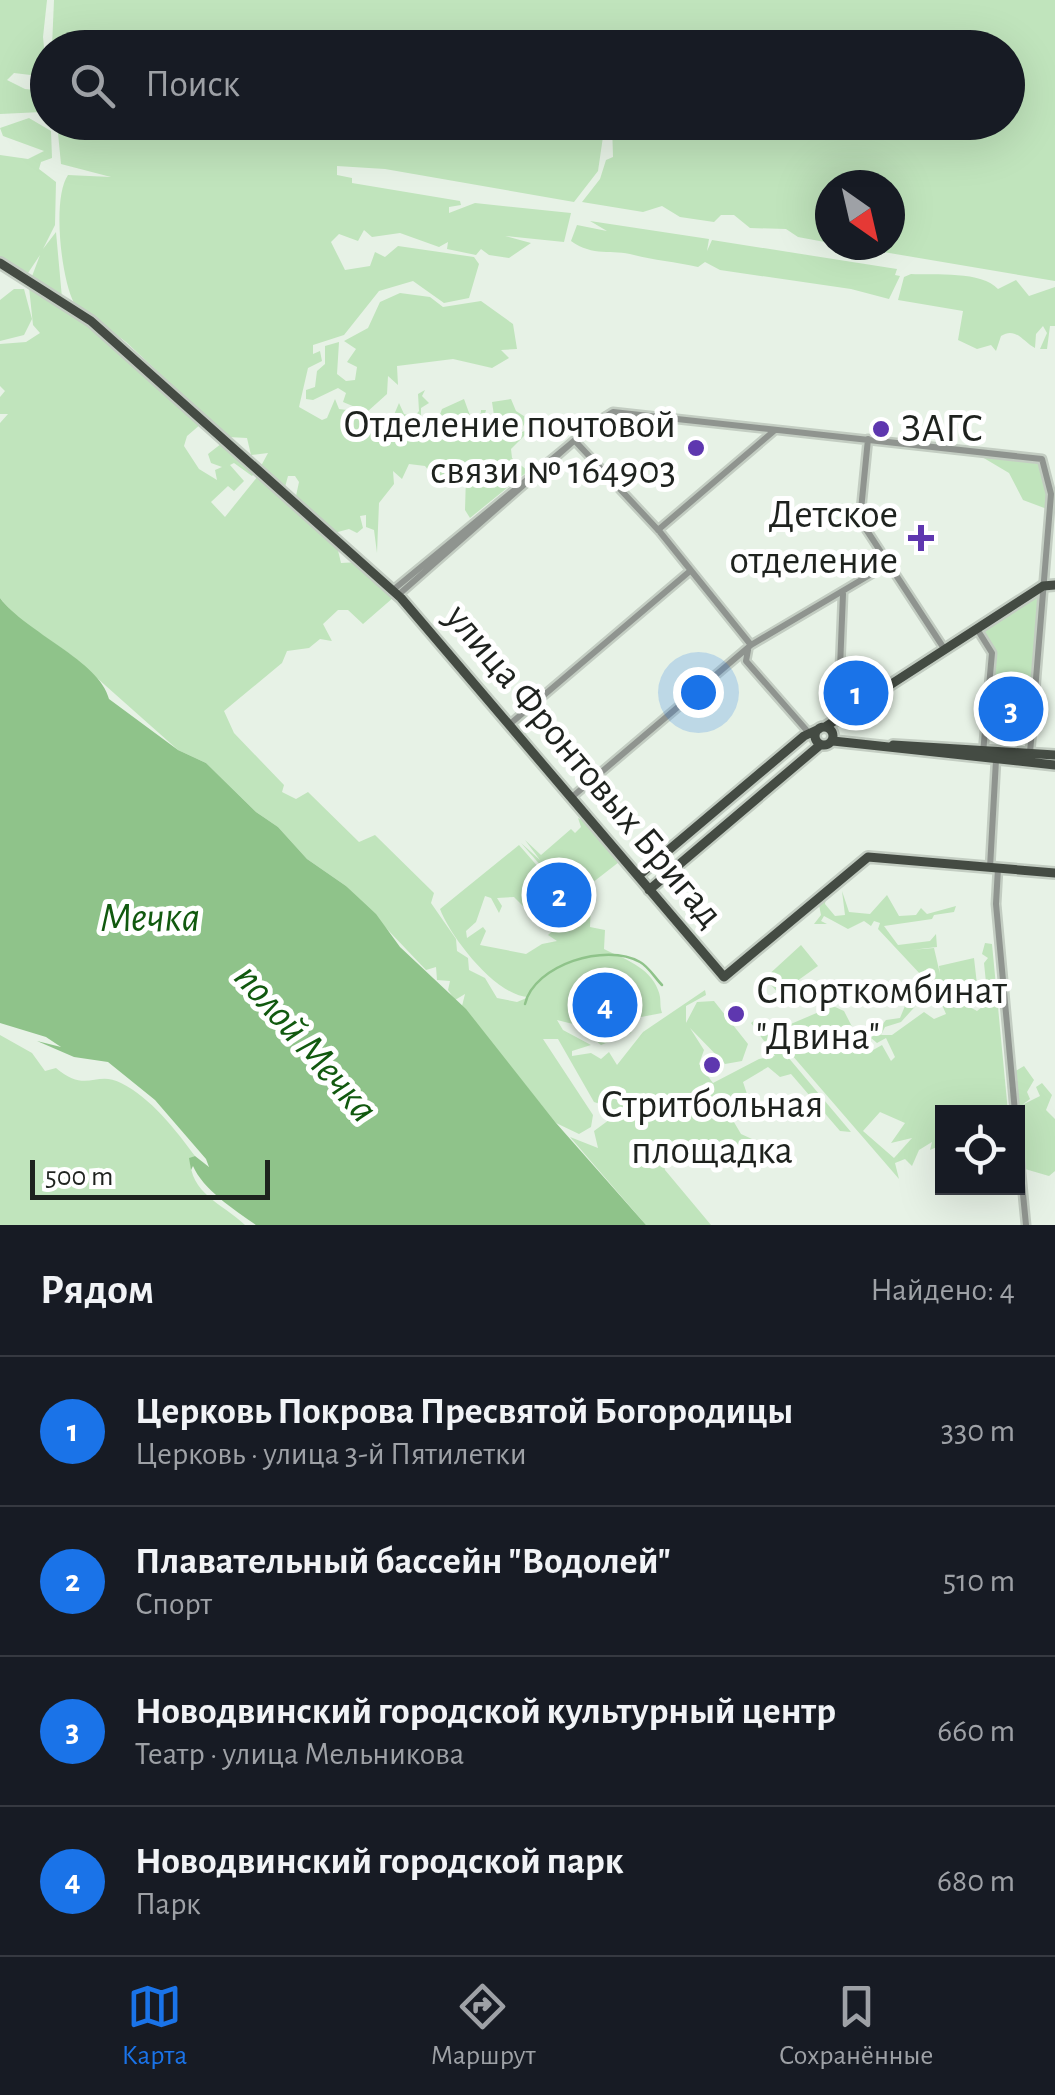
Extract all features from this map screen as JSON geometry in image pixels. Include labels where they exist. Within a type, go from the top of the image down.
[{"type":"main road","name":"улица Фронтовых Бригад","points":[[0,264],[62,300],[129,353],[394,594],[510,724],[724,977],[861,859],[872,856],[994,868]]},
{"type":"main road","points":[[649,890],[824,736],[838,717],[1043,586],[1055,585]]},
{"type":"main road","points":[[824,736],[845,742],[983,754],[1055,755]]},
{"type":"main road","points":[[638,876],[824,736]]},
{"type":"main road","points":[[888,746],[908,744],[983,754],[996,760],[1055,764]]},
{"type":"main road","points":[[994,868],[1055,872]]},
{"type":"street","points":[[394,594],[604,416],[624,410],[770,432],[1042,459],[1051,494],[1030,753]]},
{"type":"street","points":[[658,530],[770,432]]},
{"type":"street","points":[[578,438],[752,644]]},
{"type":"street","points":[[868,439],[858,516],[945,650]]},
{"type":"street","points":[[572,797],[742,658],[752,644],[890,563]]},
{"type":"street","points":[[510,724],[690,571]]},
{"type":"street","points":[[838,717],[843,594]]},
{"type":"street","points":[[978,629],[992,653],[983,754]]},
{"type":"street","points":[[742,658],[824,736]]},
{"type":"street","points":[[996,760],[994,868],[1014,1105]]},
{"type":"street","points":[[1023,1195],[1026,1225]]},
{"type":"shaded area","points":[[0,0],[47,0],[44,30],[30,30],[30,75],[14,73],[7,80],[30,90],[30,113],[0,114]]},
{"type":"shaded area","points":[[54,0],[1055,0],[1055,281],[905,256],[905,170],[815,170],[815,240],[798,237],[786,229],[750,228],[734,215],[721,215],[714,222],[680,217],[662,206],[643,212],[582,202],[600,179],[606,160],[613,157],[612,140],[1025,140],[1025,30],[53,30]]},
{"type":"shaded area","points":[[29,118],[30,140],[51,140],[52,158],[41,162],[39,169],[56,182],[55,225],[43,249],[56,232],[62,298],[31,279],[40,255],[26,276],[0,261],[0,155],[28,159],[44,151],[3,136],[0,128]]},
{"type":"shaded area","points":[[59,140],[603,140],[598,171],[574,202],[385,169],[337,166],[337,175],[352,178],[352,183],[460,201],[461,205],[449,207],[449,213],[475,203],[571,213],[564,242],[505,236],[531,243],[509,258],[489,255],[481,249],[476,255],[447,249],[448,242],[439,247],[400,233],[372,237],[364,230],[358,241],[339,234],[331,242],[345,270],[370,266],[375,252],[385,257],[398,246],[474,257],[479,264],[469,298],[444,303],[413,281],[379,291],[344,335],[313,345],[313,354],[320,351],[322,361],[308,368],[299,407],[322,420],[327,418],[335,399],[339,409],[355,411],[362,422],[377,422],[388,429],[399,403],[404,414],[414,417],[419,411],[418,394],[425,390],[422,396],[429,403],[421,408],[421,427],[435,428],[442,409],[464,399],[472,421],[480,421],[481,410],[486,410],[481,428],[485,437],[496,429],[492,402],[511,399],[516,411],[527,418],[520,433],[537,425],[547,429],[530,430],[511,449],[512,458],[528,471],[470,518],[465,510],[466,476],[435,479],[425,466],[409,464],[402,479],[393,471],[394,484],[379,503],[377,553],[374,530],[366,527],[366,515],[360,516],[363,528],[357,533],[349,529],[334,533],[296,496],[299,482],[295,476],[288,476],[285,487],[281,485],[261,466],[268,453],[251,455],[247,438],[228,437],[126,342],[74,303],[65,276],[60,238],[63,186],[68,175],[111,177],[61,164]]},
{"type":"shaded area","points":[[590,221],[709,239],[707,251],[712,240],[815,256],[815,260],[897,269],[895,275],[900,276],[889,299],[851,289],[720,270],[705,262],[698,267],[595,251],[571,241],[577,225],[607,231]]},
{"type":"shaded area","points":[[904,277],[970,277],[998,289],[1016,280],[1029,296],[1055,287],[1055,326],[1050,326],[1047,349],[1040,349],[1047,333],[1043,326],[1036,334],[1035,348],[1011,333],[1001,336],[996,351],[991,345],[977,349],[958,340],[963,311],[898,300]]},
{"type":"shaded area","points":[[29,287],[78,315],[201,424],[187,436],[184,446],[199,469],[217,480],[215,470],[222,467],[211,463],[208,454],[226,440],[257,471],[252,476],[234,463],[230,465],[244,481],[234,491],[228,486],[211,502],[225,517],[258,476],[336,542],[341,563],[359,562],[394,597],[363,624],[348,610],[338,610],[323,624],[332,641],[320,639],[309,648],[287,651],[282,663],[224,711],[234,733],[284,785],[282,792],[296,799],[308,792],[359,842],[375,835],[434,893],[431,903],[456,939],[457,951],[468,958],[469,970],[485,978],[497,998],[517,1002],[529,997],[516,994],[490,977],[465,950],[440,909],[519,845],[553,884],[525,908],[514,897],[497,898],[502,906],[499,913],[491,898],[485,896],[476,922],[466,931],[467,938],[483,927],[486,931],[480,945],[526,954],[542,944],[557,941],[548,935],[559,925],[548,922],[578,898],[591,904],[590,927],[605,930],[604,949],[649,975],[659,993],[662,1013],[636,1018],[631,1033],[601,1045],[577,1025],[557,1020],[563,1030],[591,1045],[572,1051],[572,1056],[591,1053],[601,1059],[609,1052],[617,1065],[643,1032],[705,990],[706,995],[686,1006],[686,1023],[697,1002],[714,1001],[748,1044],[742,1061],[725,1064],[690,1028],[704,1050],[699,1064],[713,1083],[759,1059],[775,1056],[751,1023],[756,1019],[851,1132],[840,1131],[791,1074],[780,1077],[768,1067],[743,1082],[747,1094],[742,1104],[728,1112],[741,1134],[752,1139],[749,1145],[705,1168],[690,1165],[673,1144],[661,1150],[665,1170],[711,1225],[646,1225],[570,1137],[598,1148],[594,1131],[613,1117],[603,1105],[594,1102],[558,1039],[543,1039],[593,1115],[591,1127],[579,1134],[556,1123],[462,1006],[465,994],[455,1000],[448,990],[450,981],[437,980],[436,967],[426,970],[346,886],[307,859],[278,827],[256,812],[206,763],[178,750],[70,654],[16,617],[0,598],[0,423],[8,414],[0,414],[0,397],[5,391],[0,386],[0,344],[26,342],[40,333],[33,325]]},
{"type":"shaded area","points":[[14,289],[24,289],[32,319],[24,335],[0,341],[0,300]]},
{"type":"shaded area","points":[[400,293],[430,297],[443,307],[481,301],[513,324],[517,349],[501,350],[509,358],[492,368],[453,359],[397,366],[398,385],[388,376],[387,394],[367,412],[343,402],[346,393],[338,388],[313,400],[306,399],[306,390],[315,387],[317,371],[325,364],[325,346],[339,342],[337,374],[346,381],[355,380],[357,367],[347,362],[356,349],[344,341],[368,328],[380,302]]},
{"type":"shaded area","points":[[977,454],[1040,464],[1045,471],[1047,509],[1023,500],[1009,473]]},
{"type":"shaded area","points":[[1038,594],[1033,688],[995,684],[990,719],[995,655],[984,632]]},
{"type":"shaded area","points":[[578,818],[590,824],[619,862],[574,897],[560,880],[562,877],[558,880],[545,864],[542,867],[521,843],[540,860],[525,840],[541,855],[571,829],[575,833],[581,827]]},
{"type":"shaded area","points":[[842,891],[849,912],[870,914],[887,895],[899,916],[916,915],[921,908],[927,914],[956,906],[954,912],[934,915],[932,919],[884,926],[898,945],[930,941],[936,934],[937,947],[911,950],[934,948],[940,974],[939,966],[974,958],[979,1002],[968,1006],[977,1011],[988,1002],[984,963],[988,958],[982,954],[985,943],[992,944],[1007,1105],[935,1105],[935,1148],[930,1150],[932,1142],[919,1150],[912,1166],[905,1159],[895,1163],[899,1179],[785,1047],[789,1039],[803,1050],[802,1036],[796,1032],[779,1038],[772,1032],[833,1006],[844,1011],[866,1054],[882,1045],[891,1061],[895,1057],[886,1038],[877,1043],[871,1038],[886,1020],[900,1018],[907,1001],[916,996],[921,1000],[901,1022],[885,1027],[881,1035],[892,1035],[924,1012],[934,1019],[946,1014],[936,991],[878,929],[880,923],[874,921],[871,926],[864,921],[848,929],[824,916],[821,921],[827,924],[814,924],[821,915],[818,900],[826,896],[825,904],[835,916],[845,915]],"holes":[[[880,1112],[905,1123],[891,1143],[912,1138],[894,1158],[863,1131]]]},
{"type":"shaded area","points":[[801,945],[818,966],[779,994],[765,978]]},
{"type":"shaded area","points":[[0,1035],[32,1053],[45,1071],[56,1068],[83,1081],[112,1080],[142,1097],[195,1156],[190,1158],[191,1170],[201,1189],[245,1225],[0,1225]]},
{"type":"shaded area","points":[[1024,1066],[1034,1080],[1027,1092],[1030,1099],[1022,1105],[1017,1105],[1014,1072]]},
{"type":"shaded area","points":[[1042,1083],[1052,1095],[1046,1110],[1055,1119],[1055,1171],[1049,1176],[1025,1169],[1022,1105],[1040,1096],[1036,1087]]},
{"type":"water","name":"Мечка","points":[[0,598],[11,611],[92,672],[109,699],[178,750],[206,763],[256,812],[278,827],[307,859],[346,886],[376,914],[400,947],[466,1009],[556,1123],[646,1225],[256,1225],[211,1190],[193,1166],[191,1170],[189,1158],[195,1156],[209,1167],[206,1159],[155,1100],[108,1062],[74,1057],[37,1041],[61,1047],[46,1037],[0,1023]]},
{"type":"waterway","points":[[525,1004],[542,978],[556,968],[591,956],[626,956],[640,962],[662,985]]},
{"type":"place","name":"ЗАГС","points":[[881,429]]},
{"type":"place","name":"Отделение почтовой связи № 164903","points":[[696,448]]},
{"type":"place","name":"Детское отделение","points":[[921,538]]},
{"type":"place","name":"Церковь Покрова Пресвятой Богородицы","points":[[856,693]]},
{"type":"place","name":"Новодвинский городской культурный центр","points":[[1011,709]]},
{"type":"place","name":"Плавательный бассейн \"Водолей\"","points":[[559,895]]},
{"type":"place","name":"Новодвинский городской парк","points":[[605,1005]]},
{"type":"place","name":"Спорткомбинат \"Двина\"","points":[[736,1014]]},
{"type":"place","name":"Стритбольная площадка","points":[[712,1065]]},
{"type":"water label","name":"полой Мечка","points":[[306,1043]]}]
